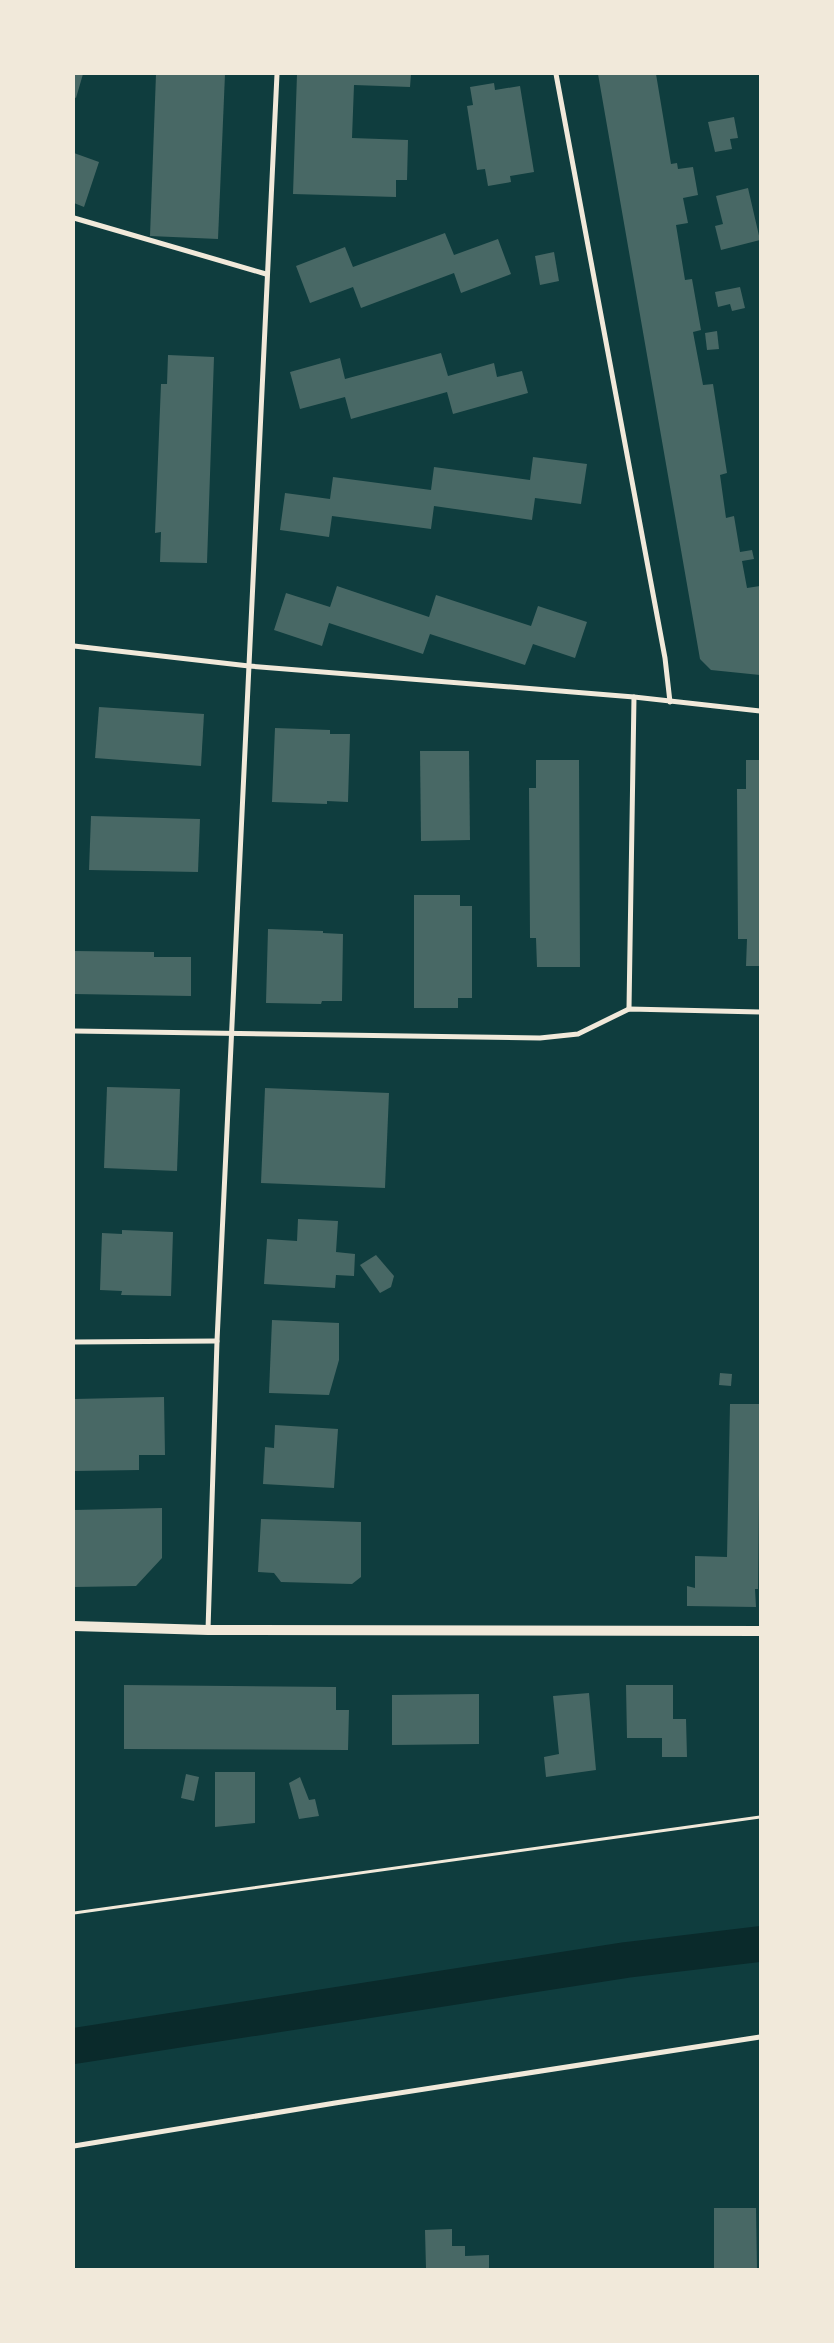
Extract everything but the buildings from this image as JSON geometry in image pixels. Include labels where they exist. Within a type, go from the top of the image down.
[{"type":"main road","points":[[74,1626],[208,1630],[760,1631]]},
{"type":"street","points":[[208,1630],[217,1341],[266,274],[277,74]]},
{"type":"street","points":[[556,74],[663,648],[670,702]]},
{"type":"street","points":[[74,218],[266,274]]},
{"type":"street","points":[[74,646],[249,666],[634,697],[760,711]]},
{"type":"street","points":[[629,1009],[634,697]]},
{"type":"street","points":[[74,1031],[540,1038],[578,1034],[629,1009],[760,1012]]},
{"type":"street","points":[[74,1342],[217,1341]]},
{"type":"street","points":[[74,2146],[335,2103],[760,2037]]},
{"type":"path","points":[[74,1913],[760,1817]]},
{"type":"waterway","points":[[74,2046],[626,1960],[760,1944]]}]
